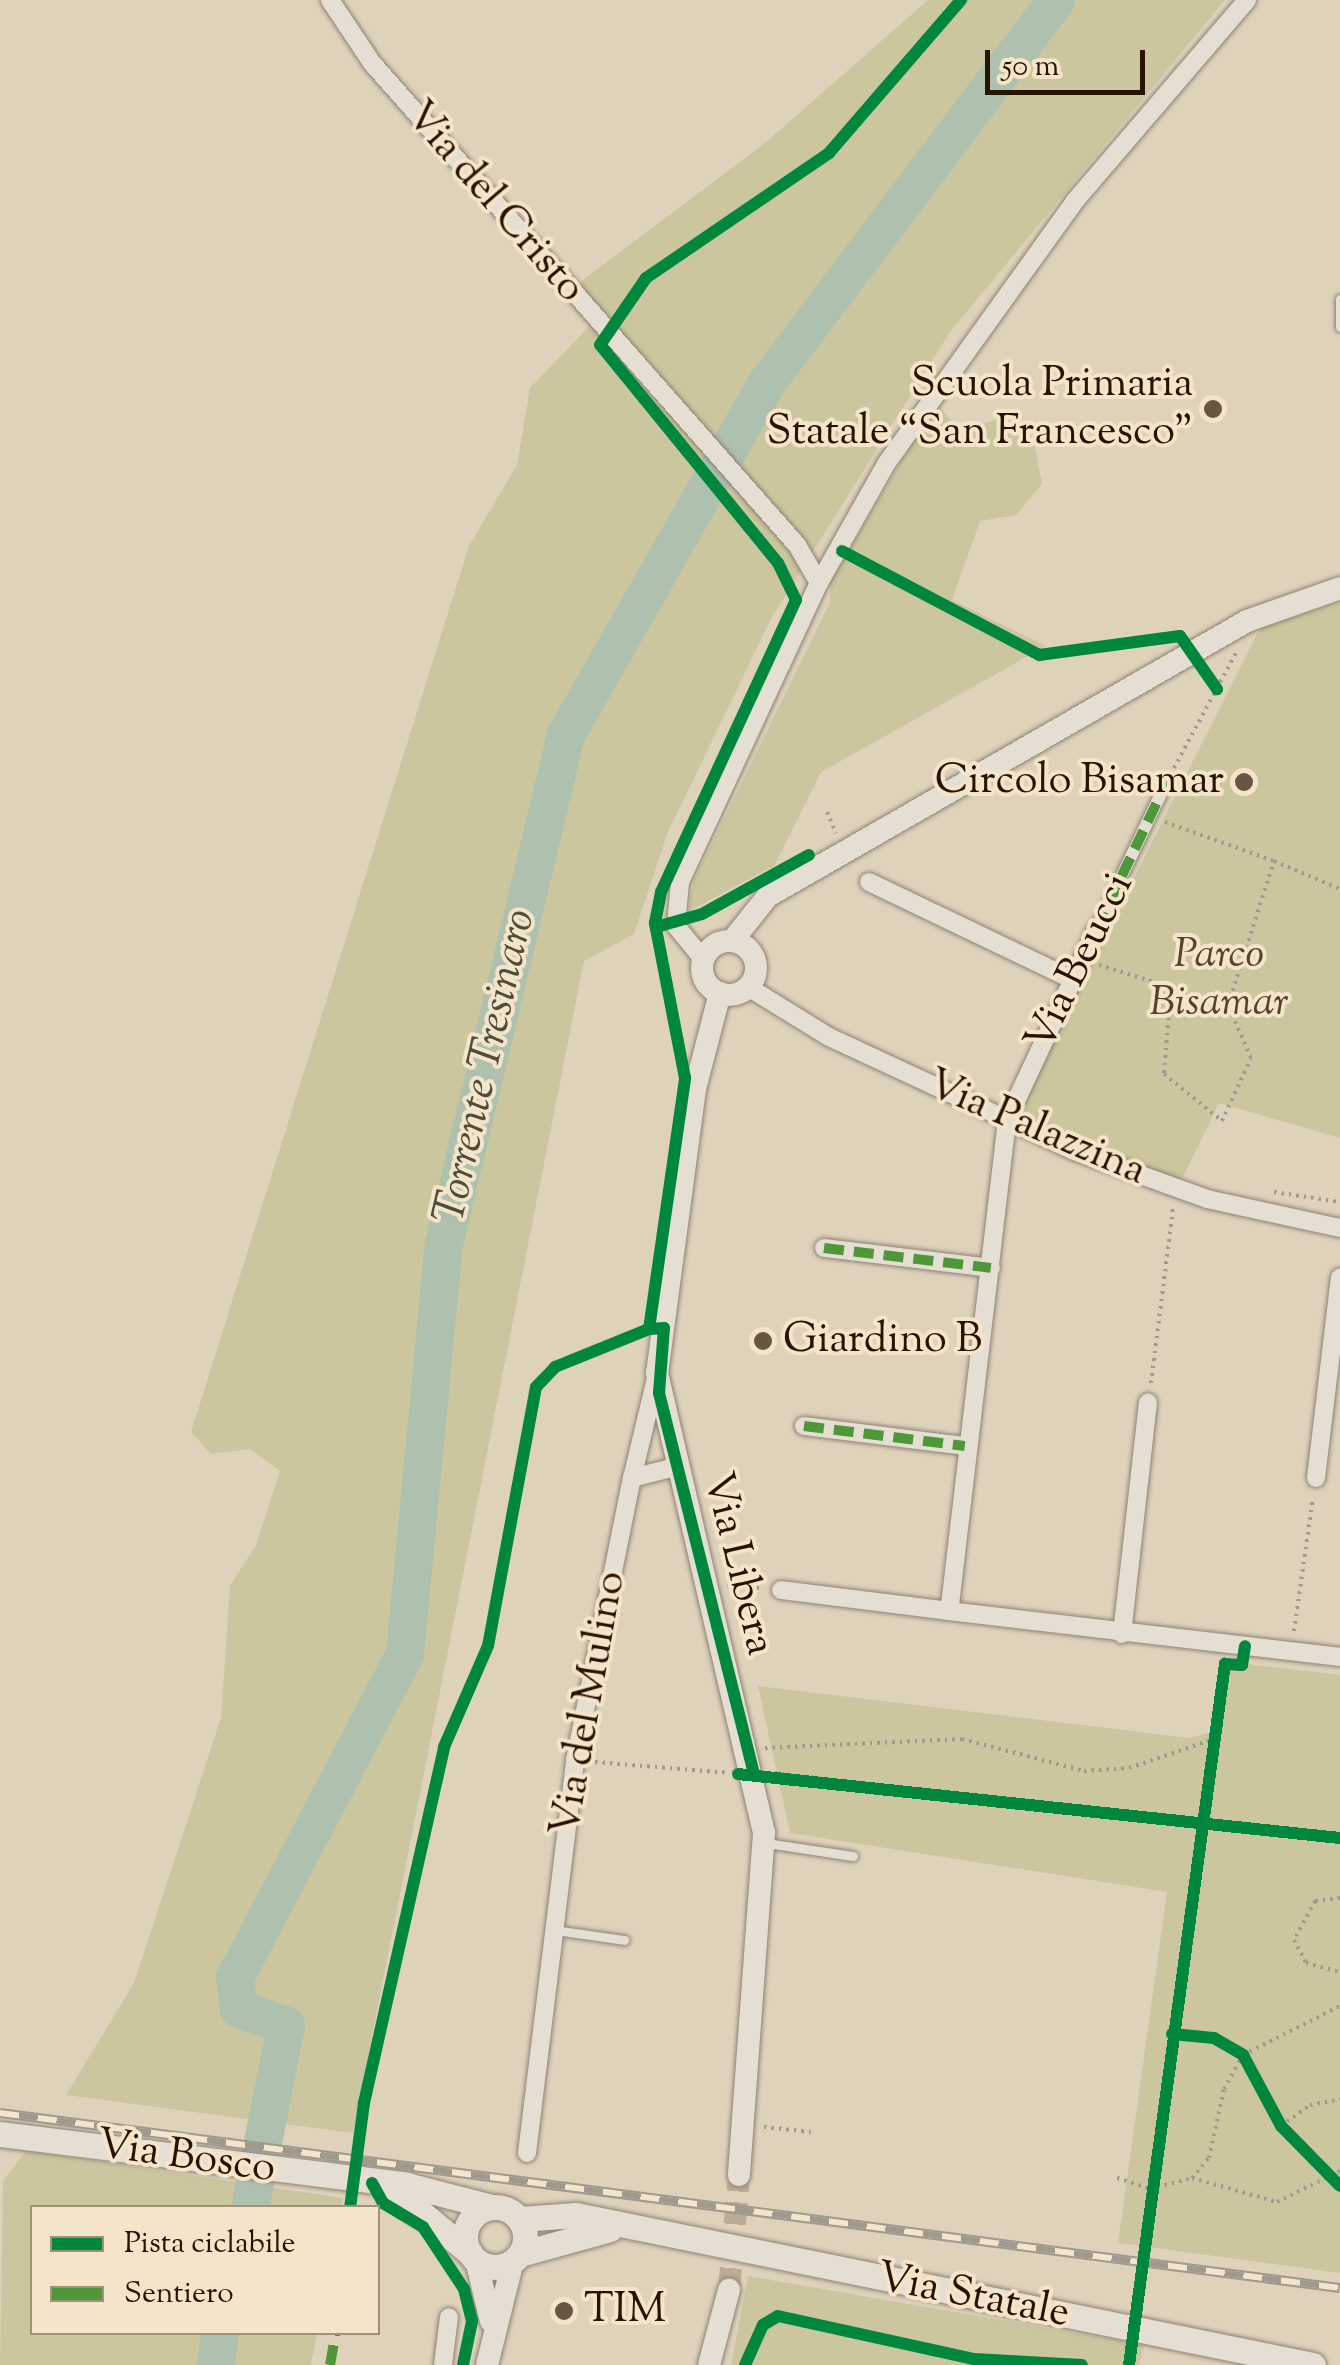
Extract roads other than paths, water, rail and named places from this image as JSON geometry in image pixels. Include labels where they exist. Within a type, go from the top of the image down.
[{"type":"main road","name":"Via Bosco","points":[[0,2134],[379,2184]]},
{"type":"main road","name":"Via Statale","points":[[379,2184],[492,2208],[520,2219],[576,2215],[1313,2365]]},
{"type":"main road","points":[[379,2184],[473,2256]]},
{"type":"main road","points":[[473,2256],[468,2225],[492,2208]]},
{"type":"main road","points":[[516,2258],[520,2219]]},
{"type":"main road","name":"Via Statale","points":[[473,2256],[516,2258],[556,2238],[635,2227]]},
{"type":"street","name":"Via del Cristo","points":[[330,0],[372,62],[614,327],[633,357],[797,545],[818,583]]},
{"type":"street","points":[[732,940],[754,955],[748,987],[720,993],[703,975],[704,959],[676,926],[680,882],[818,583],[842,551],[945,370],[1247,0]]},
{"type":"street","points":[[704,959],[732,940],[768,896],[1247,621],[1340,588]]},
{"type":"street","name":"Via Beucci","points":[[948,1611],[1007,1120],[1069,978],[1167,781]]},
{"type":"street","points":[[869,882],[1069,978]]},
{"type":"street","name":"Via Palazzina","points":[[748,987],[828,1038],[1007,1120],[1175,1187],[1340,1228]]},
{"type":"street","name":"Via del Mulino","points":[[527,2153],[575,1760],[657,1373],[695,1089],[720,993]]},
{"type":"street","points":[[824,1248],[991,1268]]},
{"type":"street","points":[[1316,1478],[1340,1276]]},
{"type":"street","name":"Via Libera","points":[[657,1373],[764,1843],[739,2175]]},
{"type":"street","points":[[1122,1634],[1148,1402]]},
{"type":"street","points":[[804,1426],[965,1446]]},
{"type":"street","points":[[632,1478],[679,1466]]},
{"type":"street","points":[[781,1590],[1122,1634],[1340,1657]]},
{"type":"street","points":[[473,2256],[492,2325]]},
{"type":"street","points":[[486,2365],[492,2325],[516,2258]]},
{"type":"street","points":[[709,2365],[729,2290]]},
{"type":"street","points":[[443,2365],[450,2317]]},
{"type":"lane","points":[[1340,299],[1340,327]]},
{"type":"lane","points":[[764,1843],[853,1856]]},
{"type":"lane","points":[[554,1930],[624,1940]]},
{"type":"waterway","name":"Torrente Tresinaro","points":[[251,2205],[286,2026],[239,2009],[235,1978],[405,1654],[444,1244],[566,735],[766,384],[1056,0]]},
{"type":"waterway","name":"Torrente Tresinaro","points":[[216,2365],[220,2335]]},
{"type":"tunnel","points":[[729,2290],[739,2175]]},
{"type":"railway","points":[[0,2113],[1340,2288]]},
{"type":"place","name":"Scuola Primaria Statale “San Francesco”","points":[[1213,409]]},
{"type":"place","name":"Circolo Bisamar","points":[[1244,782]]},
{"type":"place","name":"Giardino B","points":[[763,1341]]},
{"type":"place","name":"TIM","points":[[564,2311]]},
{"type":"park label","name":"Parco Bisamar","points":[[1219,980]]}]
